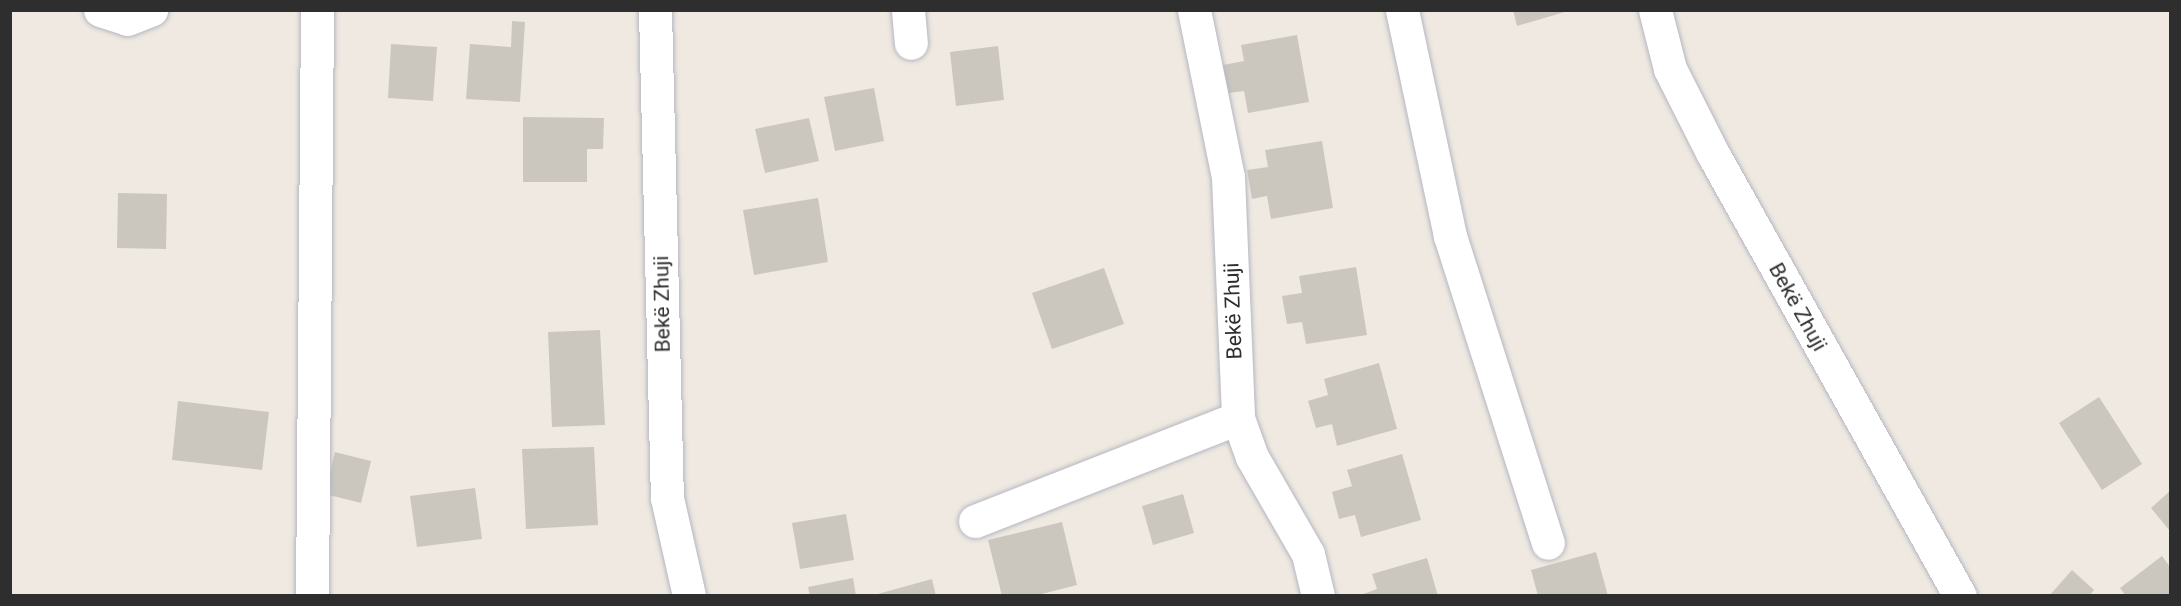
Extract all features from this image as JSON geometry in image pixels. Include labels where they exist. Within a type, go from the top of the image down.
[{"type":"street","points":[[100,10],[127,19],[151,10]]},
{"type":"street","points":[[312,596],[317,10]]},
{"type":"street","name":"Bekë Zhuji","points":[[655,10],[667,498],[689,596]]},
{"type":"street","points":[[908,10],[911,43]]},
{"type":"street","name":"Bekë Zhuji","points":[[1194,10],[1228,177],[1238,418],[1252,457],[1308,554],[1318,596]]},
{"type":"street","points":[[1402,10],[1450,236],[1548,543]]},
{"type":"street","name":"Bekë Zhuji","points":[[1656,10],[1670,69],[1713,154],[1960,596]]},
{"type":"street","points":[[975,521],[1238,418]]},
{"type":"building","points":[[1513,10],[1568,10],[1568,11],[1517,26]]},
{"type":"building","points":[[512,21],[525,22],[520,102],[466,99],[470,44],[511,47]]},
{"type":"building","points":[[1297,35],[1309,102],[1248,113],[1244,91],[1229,93],[1223,65],[1244,61],[1241,45]]},
{"type":"building","points":[[391,44],[437,47],[433,101],[388,98]]},
{"type":"building","points":[[998,46],[1004,100],[956,106],[950,52]]},
{"type":"building","points":[[874,88],[884,141],[835,151],[824,97]]},
{"type":"building","points":[[523,117],[604,118],[603,149],[587,149],[587,182],[523,182]]},
{"type":"building","points":[[809,118],[819,161],[765,173],[755,129]]},
{"type":"building","points":[[1322,141],[1333,208],[1271,219],[1267,196],[1252,199],[1247,170],[1268,167],[1265,150]]},
{"type":"building","points":[[118,193],[167,194],[166,249],[117,248]]},
{"type":"building","points":[[818,198],[828,262],[754,275],[743,210]]},
{"type":"building","points":[[1356,267],[1367,335],[1306,344],[1302,322],[1287,324],[1282,296],[1302,293],[1299,276]]},
{"type":"building","points":[[1104,268],[1124,324],[1052,349],[1032,293]]},
{"type":"building","points":[[600,330],[605,425],[552,427],[548,332]]},
{"type":"building","points":[[1379,363],[1397,429],[1337,446],[1332,424],[1316,428],[1308,401],[1328,395],[1324,379]]},
{"type":"building","points":[[2099,397],[2142,464],[2102,490],[2059,423]]},
{"type":"building","points":[[178,401],[269,412],[262,470],[172,460]]},
{"type":"building","points":[[594,447],[598,525],[526,529],[522,449]]},
{"type":"building","points":[[335,452],[371,461],[361,503],[325,494]]},
{"type":"building","points":[[1402,454],[1421,520],[1361,537],[1355,515],[1339,519],[1332,492],[1352,486],[1347,470]]},
{"type":"building","points":[[475,488],[482,539],[417,547],[410,496]]},
{"type":"building","points":[[2170,491],[2170,531],[2151,508]]},
{"type":"building","points":[[1183,494],[1194,533],[1153,545],[1142,506]]},
{"type":"building","points":[[846,514],[854,560],[800,569],[792,523]]},
{"type":"building","points":[[1062,522],[1077,585],[1034,596],[1002,596],[988,540]]},
{"type":"building","points":[[1596,552],[1608,596],[1538,596],[1531,570]]},
{"type":"building","points":[[2162,556],[2170,567],[2170,596],[2126,596],[2120,588]]},
{"type":"building","points":[[1427,558],[1438,596],[1358,596],[1377,589],[1372,574]]},
{"type":"building","points":[[2072,570],[2094,590],[2089,596],[2049,596]]},
{"type":"building","points":[[853,578],[856,596],[810,596],[808,587]]},
{"type":"building","points":[[932,579],[936,596],[874,596],[874,595]]}]
